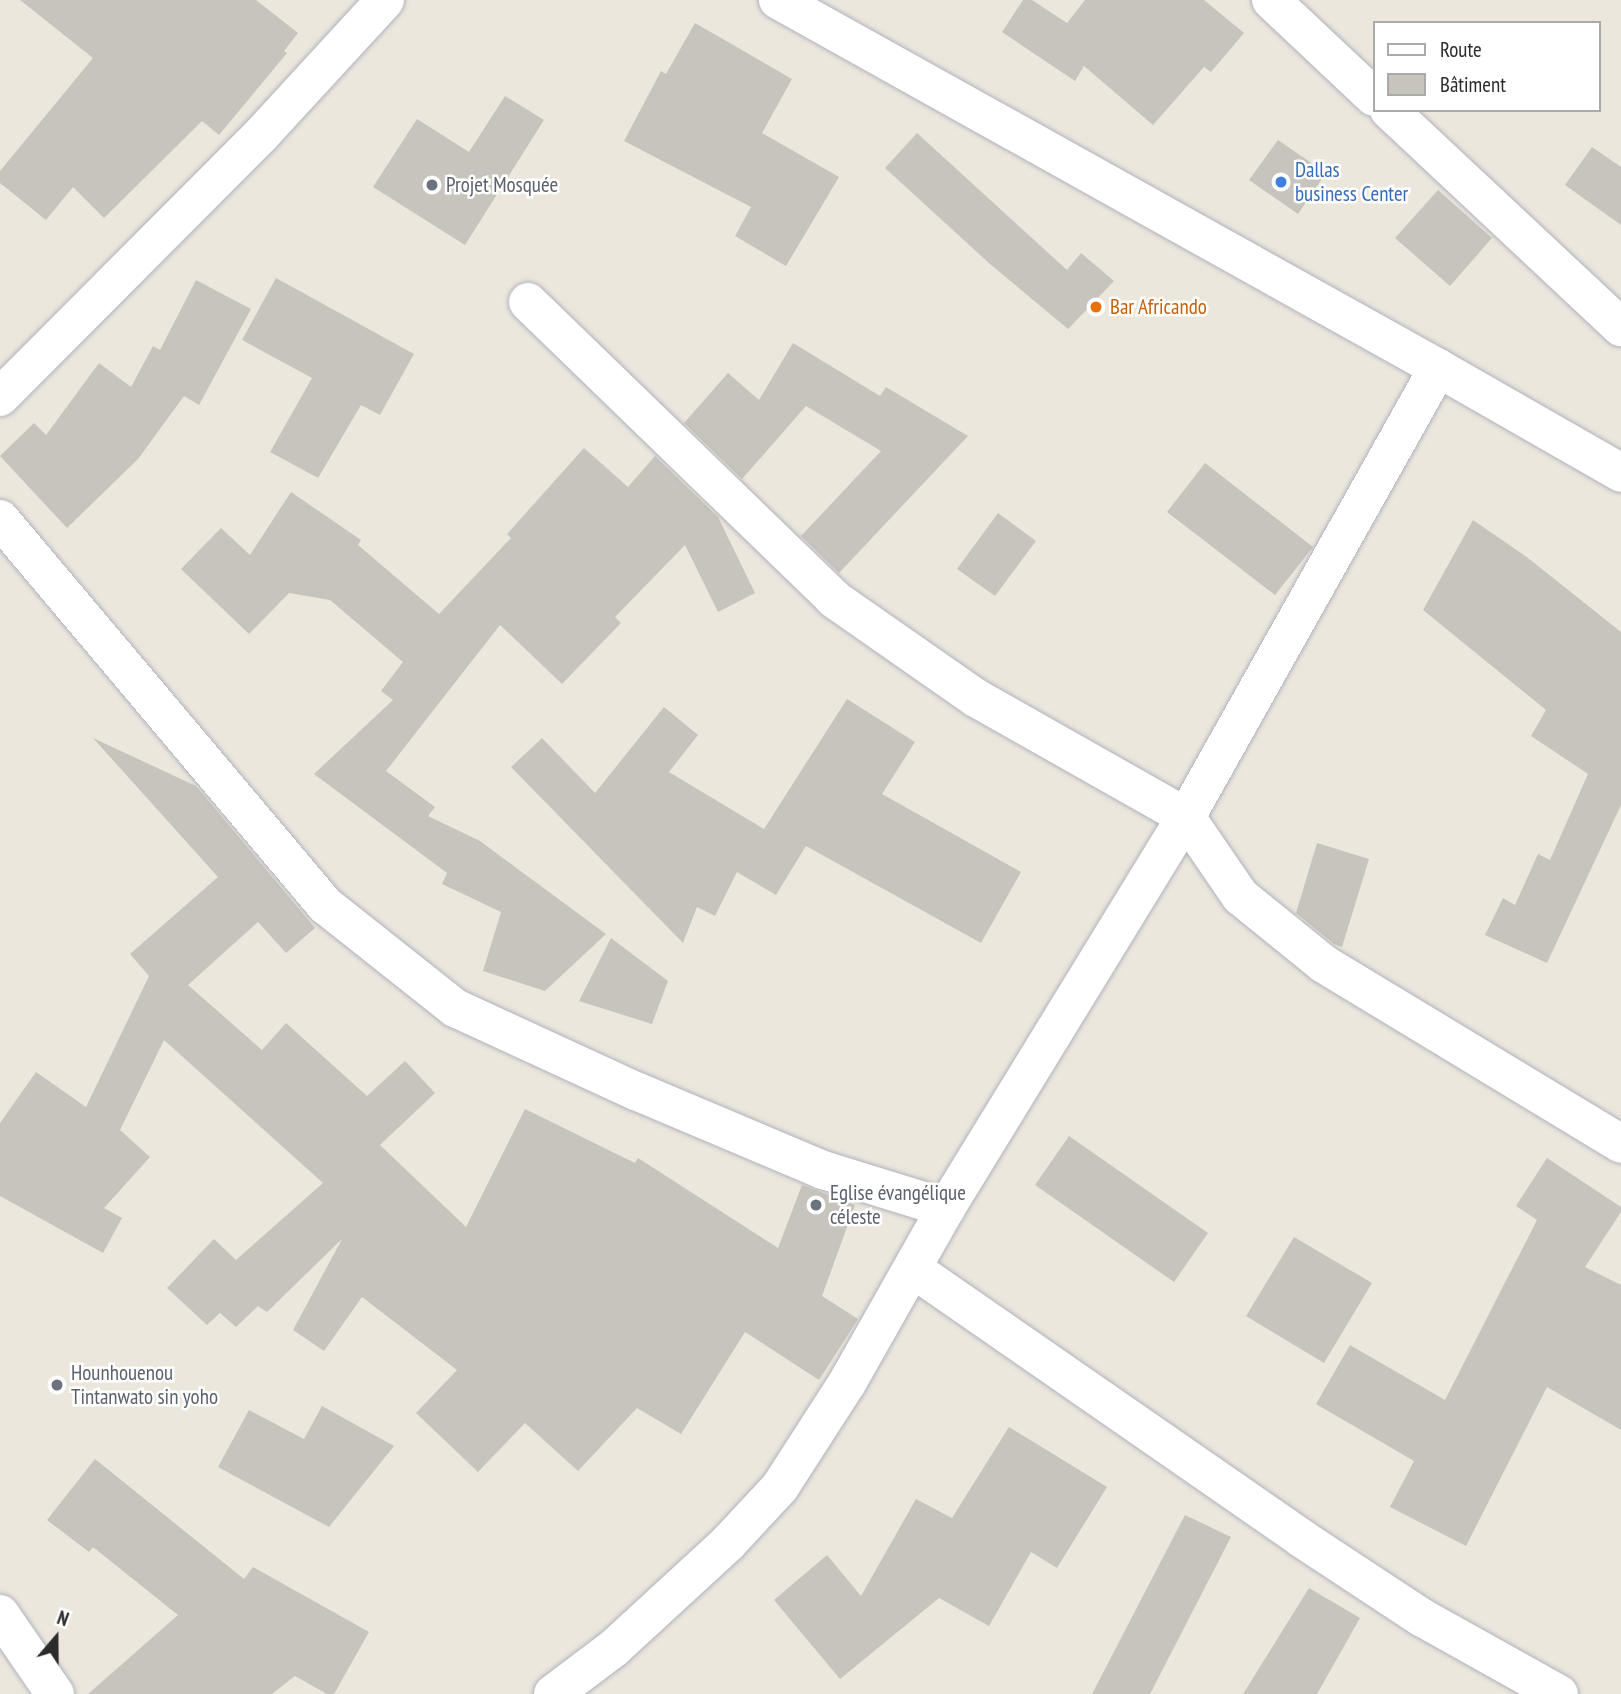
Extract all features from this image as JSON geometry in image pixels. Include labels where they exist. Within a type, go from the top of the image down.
[{"type":"street","points":[[0,397],[261,135],[386,0]]},
{"type":"street","points":[[778,0],[1621,473]]},
{"type":"street","points":[[1271,0],[1372,95]]},
{"type":"street","points":[[1391,112],[1621,327]]},
{"type":"street","points":[[528,302],[834,599],[976,698],[1186,817],[1240,896],[1324,964],[1621,1144]]},
{"type":"street","points":[[553,1694],[614,1648],[729,1543],[780,1487],[847,1383],[946,1208],[1186,817],[1438,368]]},
{"type":"street","points":[[0,519],[325,905],[455,1008],[638,1092],[823,1170],[946,1208]]},
{"type":"street","points":[[913,1269],[1301,1538],[1421,1617],[1559,1694]]},
{"type":"street","points":[[0,1615],[55,1694]]},
{"type":"building","points":[[20,0],[256,0],[298,33],[284,51],[287,53],[219,135],[202,121],[104,218],[73,187],[46,220],[0,183],[0,171],[93,58]]},
{"type":"building","points":[[1023,0],[1032,0],[1067,23],[1085,0],[1204,0],[1244,33],[1211,72],[1204,67],[1153,125],[1084,66],[1075,81],[1002,32]]},
{"type":"building","points":[[695,23],[792,79],[762,133],[839,177],[786,266],[735,236],[751,207],[624,141],[661,71],[666,74]]},
{"type":"building","points":[[505,96],[544,120],[465,245],[373,187],[417,119],[469,152]]},
{"type":"building","points":[[917,133],[1067,270],[1081,253],[1114,281],[1068,329],[990,264],[885,168]]},
{"type":"building","points":[[1278,140],[1326,173],[1298,214],[1249,180]]},
{"type":"building","points":[[1592,147],[1621,167],[1621,225],[1565,185]]},
{"type":"building","points":[[1438,190],[1492,238],[1450,286],[1395,238]]},
{"type":"building","points":[[276,278],[414,354],[380,415],[361,405],[318,478],[270,452],[312,378],[242,340]]},
{"type":"building","points":[[196,280],[251,309],[199,405],[184,396],[138,459],[67,528],[0,456],[34,423],[46,435],[99,363],[131,387],[153,346],[160,350]]},
{"type":"building","points":[[793,343],[880,396],[886,387],[968,436],[839,573],[801,536],[881,451],[806,406],[742,479],[684,423],[728,373],[759,400]]},
{"type":"building","points":[[584,448],[628,487],[655,456],[718,517],[755,593],[718,612],[685,545],[615,617],[621,623],[562,684],[500,625],[386,771],[435,807],[428,816],[480,841],[606,934],[545,991],[483,971],[501,912],[442,884],[447,873],[314,774],[393,700],[381,691],[403,662],[330,600],[289,593],[249,634],[181,569],[221,528],[250,555],[291,492],[361,540],[358,545],[439,614],[511,538],[507,534]]},
{"type":"building","points":[[1205,463],[1313,547],[1275,595],[1167,512]]},
{"type":"building","points":[[998,513],[1036,541],[995,596],[957,569]]},
{"type":"building","points":[[1473,520],[1528,558],[1621,632],[1621,805],[1547,963],[1485,935],[1503,898],[1515,905],[1538,854],[1550,860],[1588,774],[1531,736],[1546,710],[1423,610]]},
{"type":"building","points":[[847,699],[915,742],[882,794],[1021,872],[981,943],[806,846],[776,895],[737,872],[715,916],[697,907],[683,943],[511,767],[542,738],[595,793],[664,707],[698,735],[669,772],[764,829]]},
{"type":"building","points":[[93,738],[196,786],[315,928],[286,953],[258,922],[188,985],[262,1050],[286,1023],[367,1096],[405,1061],[435,1093],[380,1145],[466,1227],[525,1109],[635,1163],[638,1158],[778,1248],[802,1185],[855,1205],[822,1296],[858,1319],[819,1380],[745,1332],[681,1434],[637,1408],[578,1471],[525,1423],[478,1472],[416,1413],[457,1370],[362,1297],[324,1351],[293,1330],[342,1239],[267,1312],[258,1306],[236,1327],[220,1313],[207,1325],[167,1288],[214,1239],[236,1260],[323,1183],[164,1040],[120,1130],[150,1157],[104,1208],[122,1218],[103,1253],[0,1196],[0,1123],[36,1072],[86,1107],[149,976],[130,954],[218,877]]},
{"type":"building","points":[[1317,843],[1369,859],[1342,947],[1334,944],[1296,913]]},
{"type":"building","points":[[611,938],[668,981],[652,1024],[579,1001]]},
{"type":"building","points":[[1069,1136],[1208,1233],[1174,1282],[1035,1185]]},
{"type":"building","points":[[1547,1158],[1621,1207],[1621,1212],[1585,1267],[1621,1285],[1621,1430],[1547,1387],[1466,1546],[1390,1507],[1414,1461],[1316,1404],[1350,1345],[1445,1400],[1537,1220],[1516,1206]]},
{"type":"building","points":[[1294,1237],[1372,1283],[1324,1363],[1246,1316]]},
{"type":"building","points":[[322,1406],[394,1446],[329,1527],[218,1467],[249,1410],[304,1439]]},
{"type":"building","points":[[1009,1427],[1107,1487],[1057,1568],[1031,1552],[989,1626],[939,1598],[840,1679],[774,1600],[827,1555],[861,1596],[916,1499],[952,1518]]},
{"type":"building","points":[[95,1459],[244,1579],[253,1567],[369,1632],[334,1694],[327,1694],[295,1676],[272,1694],[88,1694],[178,1615],[93,1547],[89,1552],[47,1520]]},
{"type":"building","points":[[1185,1515],[1231,1537],[1150,1694],[1092,1694]]},
{"type":"building","points":[[1309,1588],[1360,1618],[1317,1694],[1243,1694]]},
{"type":"place","name":"Dallas business Center","points":[[1281,182]]},
{"type":"place","name":"Projet Mosquée","points":[[432,185]]},
{"type":"place","name":"Bar Africando","points":[[1096,307]]},
{"type":"place","name":"Eglise évangélique céleste","points":[[816,1205]]},
{"type":"place","name":"Hounhouenou Tintanwato sin yoho","points":[[57,1385]]}]
